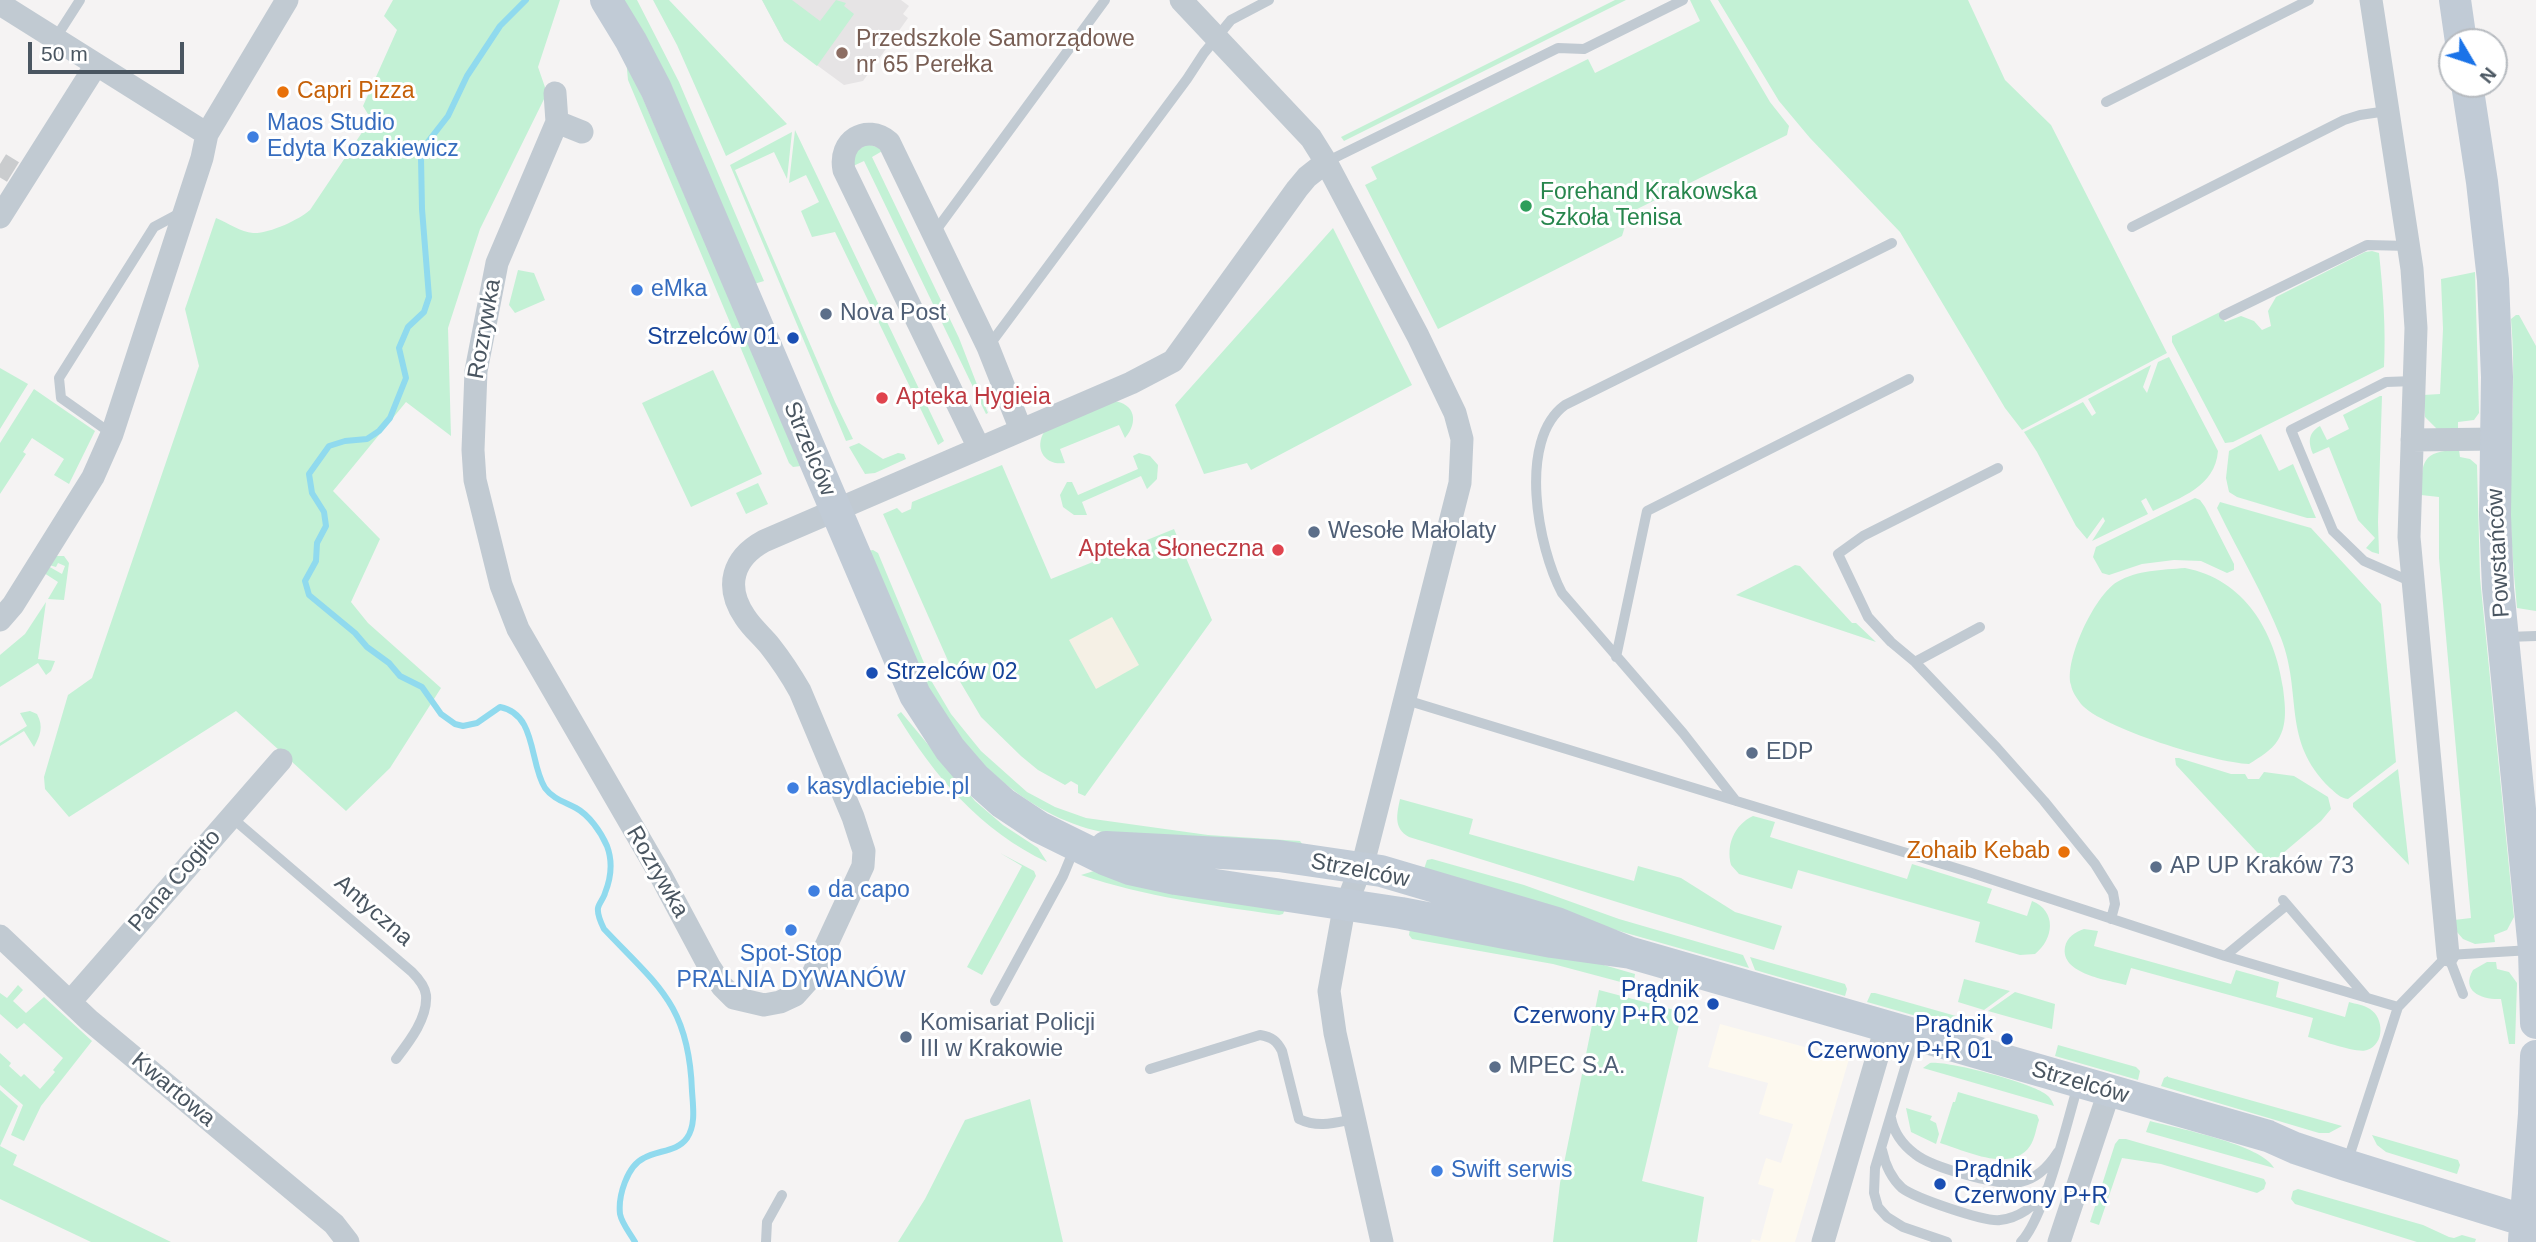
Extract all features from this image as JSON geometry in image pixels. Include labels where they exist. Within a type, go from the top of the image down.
[{"type":"street","points":[[0,620],[13,605],[93,477],[112,434],[202,158],[207,134],[287,0]]},
{"type":"street","name":"Strzelców","points":[[606,0],[631,40],[656,89],[915,695],[950,749],[975,778],[1003,803],[1039,827],[1130,869],[1176,879],[1401,913],[1631,954]]},
{"type":"street","points":[[1181,0],[1311,138],[1418,336],[1460,428],[1463,454],[1460,483],[1361,868],[1340,926],[1329,991],[1335,1033],[1382,1242]]},
{"type":"street","points":[[2371,0],[2409,246],[2416,328],[2409,537],[2448,955]]},
{"type":"street","points":[[2455,0],[2459,28]]},
{"type":"street","points":[[0,4],[207,134]]},
{"type":"street","points":[[0,218],[18,176],[96,65]]},
{"type":"street","name":"Rozrywka","points":[[555,93],[556,122],[497,263],[479,351],[472,450],[482,512],[501,585],[517,629],[722,986],[734,998],[764,1005],[795,995],[812,976],[863,866],[864,851],[853,817],[807,706],[789,673],[745,618],[739,606],[734,584],[737,564],[754,546],[1131,383],[1173,361],[1297,190],[1307,177],[1326,162]]},
{"type":"street","name":"Powstańców","points":[[2469,98],[2493,280],[2498,588],[2528,819],[2536,1023]]},
{"type":"street","points":[[556,122],[582,132]]},
{"type":"street","points":[[979,448],[844,170],[842,159],[846,148],[856,138],[871,133],[890,142],[988,346],[1021,430]]},
{"type":"street","points":[[2412,440],[2497,439]]},
{"type":"street","name":"Pana Cogito","points":[[70,1002],[281,760]]},
{"type":"street","name":"Strzelców","points":[[1077,845],[1279,856],[1399,876],[1557,923],[1631,954],[2268,1136],[2527,1235]]},
{"type":"street","name":"Kwartowa","points":[[0,936],[70,1002],[334,1224],[348,1242]]},
{"type":"street","points":[[1823,1242],[1900,1031]]},
{"type":"street","points":[[2527,1235],[2536,1056]]},
{"type":"street","points":[[2059,1242],[2109,1092]]},
{"type":"lane","points":[[55,39],[80,0]]},
{"type":"lane","points":[[934,233],[1105,0]]},
{"type":"lane","points":[[988,346],[1216,38],[1231,20],[1269,0]]},
{"type":"lane","points":[[1326,162],[1558,48],[1584,49],[1684,0]]},
{"type":"lane","points":[[2106,102],[2309,0]]},
{"type":"lane","points":[[2132,227],[2344,120],[2387,111]]},
{"type":"lane","points":[[112,434],[61,398],[59,378],[153,227],[185,211]]},
{"type":"lane","points":[[1736,801],[1683,733],[1575,610],[1554,578],[1537,494],[1537,454],[1540,440],[1550,419],[1565,405],[1892,243]]},
{"type":"lane","points":[[2224,315],[2367,245],[2409,246]]},
{"type":"lane","points":[[1616,657],[1647,511],[1909,379]]},
{"type":"lane","points":[[2412,582],[2364,561],[2333,531],[2291,430],[2386,382],[2414,381]]},
{"type":"lane","points":[[1998,468],[1863,536],[1838,554],[1868,617],[2013,765],[2095,864],[2113,893],[2115,904],[2110,919]]},
{"type":"lane","points":[[1915,662],[1980,627]]},
{"type":"lane","points":[[2504,637],[2536,636]]},
{"type":"lane","points":[[1406,701],[1972,873],[2225,956],[2398,1007]]},
{"type":"lane","name":"Antyczna","points":[[231,817],[402,963],[422,984],[426,995],[420,1024],[396,1059]]},
{"type":"lane","points":[[995,1000],[1063,876],[1077,845]]},
{"type":"lane","points":[[2225,956],[2285,902],[2367,998]]},
{"type":"lane","points":[[2346,1165],[2398,1007],[2448,955],[2534,950]]},
{"type":"lane","points":[[2448,955],[2463,994]]},
{"type":"lane","points":[[1900,1031],[1891,1115],[1873,1181],[1874,1193],[1880,1211],[1895,1223],[1947,1242]]},
{"type":"lane","points":[[1150,1069],[1260,1035],[1269,1036],[1277,1042],[1282,1051],[1299,1119],[1325,1125],[1354,1119]]},
{"type":"lane","points":[[2021,1242],[2032,1226],[2045,1191],[2078,1083]]},
{"type":"lane","points":[[1891,1115],[1901,1140],[1919,1157],[2001,1184],[2018,1183],[2033,1177],[2046,1168],[2058,1152]]},
{"type":"lane","points":[[1881,1147],[1891,1174],[1905,1190],[1984,1218],[1998,1220],[2015,1216],[2036,1203],[2045,1191]]},
{"type":"lane","points":[[766,1242],[767,1222],[782,1195]]},
{"type":"shaded area","name":"Przedszkole Samorządowe nr 65 Perełka","points":[[762,0],[901,0],[909,6],[903,14],[908,18],[863,81],[844,85],[784,41]]},
{"type":"shaded area","points":[[1720,1024],[1849,1059],[1795,1242],[1751,1242],[1752,1239],[1760,1241],[1774,1189],[1758,1184],[1766,1158],[1781,1163],[1793,1124],[1759,1114],[1768,1083],[1708,1067]]},
{"type":"green space","points":[[393,0],[560,0],[538,67],[547,93],[480,229],[448,328],[451,436],[406,402],[333,491],[380,539],[351,602],[368,623],[441,688],[390,768],[346,811],[236,711],[69,817],[45,789],[44,777],[68,695],[92,678],[199,366],[185,309],[216,218],[244,231],[259,233],[283,226],[310,210],[371,119],[363,106],[397,30],[384,16]]},
{"type":"green space","points":[[622,0],[637,0],[679,82],[764,281],[754,284]]},
{"type":"green space","points":[[653,0],[669,0],[787,124],[726,156],[677,45]]},
{"type":"green space","points":[[762,0],[792,0],[820,21],[836,0],[846,3],[844,6],[854,14],[817,66],[784,41]]},
{"type":"green space","points":[[1615,0],[1626,0],[1344,141],[1341,137]]},
{"type":"green space","points":[[1690,0],[1710,0],[1770,102],[1789,126],[1787,135],[1629,213],[1622,236],[1438,329],[1365,185],[1377,179],[1371,167],[1588,59],[1595,73],[1700,21]]},
{"type":"green space","points":[[1718,0],[1968,0],[2005,80],[2051,125],[2167,353],[2022,430],[2005,408],[1900,232],[1810,138],[1779,101]]},
{"type":"green space","points":[[626,59],[801,466],[793,467],[789,463],[628,80]]},
{"type":"green space","points":[[795,130],[944,441],[938,445],[835,232],[812,237],[801,211],[819,202],[806,175],[789,183]]},
{"type":"green space","points":[[792,132],[787,179],[774,152],[735,170],[853,439],[846,441],[730,165]]},
{"type":"green space","points":[[868,144],[884,150],[872,157],[959,338],[988,413],[986,414],[864,161],[851,167],[854,152]]},
{"type":"green space","points":[[1333,228],[1412,385],[1251,470],[1247,463],[1204,474],[1175,405]]},
{"type":"green space","points":[[2365,252],[2379,253],[2384,310],[2384,367],[2233,442],[2225,443],[2172,342],[2172,336],[2220,312],[2225,322],[2241,316],[2254,321],[2262,330],[2271,326],[2268,311],[2276,297]]},
{"type":"green space","points":[[518,270],[534,273],[545,300],[515,313],[509,305]]},
{"type":"green space","points":[[2475,272],[2479,413],[2474,420],[2458,422],[2458,430],[2437,429],[2425,417],[2423,395],[2440,394],[2443,329],[2441,279]]},
{"type":"green space","points":[[2519,315],[2536,346],[2536,611],[2517,608],[2513,562],[2510,485],[2513,381],[2511,319]]},
{"type":"green space","points":[[2169,357],[2218,451],[2211,474],[2195,489],[2153,511],[2146,498],[2141,501],[2148,514],[2092,541],[2105,521],[2103,517],[2087,539],[2076,526],[2024,432],[2083,402],[2092,416],[2096,413],[2088,399],[2151,365],[2143,387],[2147,393],[2158,362]]},
{"type":"green space","points":[[0,368],[28,384],[0,429]]},
{"type":"green space","points":[[713,370],[762,474],[691,507],[642,403]]},
{"type":"green space","points":[[34,389],[95,431],[69,484],[54,475],[64,459],[32,438],[23,452],[26,454],[0,494],[0,443]]},
{"type":"green space","points":[[2380,396],[2379,554],[2366,548],[2375,538],[2358,520],[2329,447],[2313,454],[2310,442],[2311,435],[2320,426],[2327,440],[2349,429],[2343,415]]},
{"type":"green space","points":[[1113,401],[1126,405],[1133,414],[1132,426],[1125,438],[1119,425],[1060,449],[1065,463],[1052,462],[1043,455],[1040,444],[1044,432]]},
{"type":"green space","points":[[2261,434],[2279,471],[2293,464],[2316,518],[2307,518],[2237,497],[2229,492],[2226,478],[2229,451]]},
{"type":"green space","points":[[859,443],[883,459],[898,453],[904,454],[906,459],[875,473],[865,474],[849,447]]},
{"type":"green space","points":[[2459,450],[2460,457],[2470,459],[2477,465],[2480,578],[2514,917],[2507,930],[2494,935],[2495,942],[2475,944],[2463,939],[2457,932],[2454,920],[2471,918],[2439,558],[2439,497],[2421,495],[2423,466],[2426,460],[2437,453]]},
{"type":"green space","points":[[1139,453],[1150,456],[1158,465],[1157,479],[1147,489],[1141,476],[1082,502],[1087,515],[1074,515],[1063,507],[1060,495],[1067,482],[1072,482],[1078,495],[1138,469],[1133,456]]},
{"type":"green space","points":[[1002,465],[1051,579],[1174,529],[1212,620],[1085,796],[1078,793],[1078,785],[1071,781],[1065,785],[1038,770],[981,717],[949,663],[883,514],[897,508],[902,513],[911,509],[912,502]]},
{"type":"green space","points":[[758,483],[768,504],[746,514],[736,493]]},
{"type":"green space","points":[[2195,498],[2205,507],[2234,564],[2234,570],[2227,573],[2201,561],[2174,560],[2142,564],[2109,575],[2102,573],[2093,557],[2096,547]]},
{"type":"green space","points":[[2220,502],[2311,528],[2381,604],[2396,762],[2348,799],[2330,788],[2305,752],[2295,716],[2291,679],[2281,638],[2217,508]]},
{"type":"green space","points":[[867,551],[878,553],[932,682],[951,714],[981,751],[1027,792],[1055,807],[1086,818],[1208,835],[1300,841],[1303,845],[1158,839],[1113,834],[1074,824],[1021,796],[975,756],[939,708],[908,650]]},
{"type":"green space","points":[[56,556],[64,556],[69,563],[64,600],[48,599],[58,582],[44,573],[48,566],[62,574],[65,566],[58,563],[56,567],[49,565]]},
{"type":"green space","points":[[1795,565],[1800,566],[1852,623],[1856,623],[1876,642],[1736,595]]},
{"type":"green space","points":[[2185,568],[2224,583],[2240,596],[2264,628],[2273,647],[2283,688],[2283,728],[2272,747],[2249,764],[2212,758],[2134,733],[2093,713],[2081,704],[2072,688],[2070,674],[2077,645],[2091,614],[2108,589],[2133,575]]},
{"type":"green space","points":[[46,602],[38,659],[55,661],[51,671],[46,675],[38,663],[0,687],[0,655],[25,634]]},
{"type":"green space","points":[[30,711],[37,714],[41,727],[34,747],[24,731],[0,746],[0,743],[27,726],[20,713]]},
{"type":"green space","points":[[901,712],[975,801],[1003,825],[1038,848],[1047,862],[1001,835],[961,800],[911,738],[897,715]]},
{"type":"green space","points":[[2175,758],[2231,774],[2245,774],[2248,779],[2259,779],[2264,772],[2294,776],[2328,797],[2331,809],[2321,821],[2269,865],[2176,765]]},
{"type":"green space","points":[[2398,769],[2409,865],[2353,807],[2353,803]]},
{"type":"green space","points":[[1400,799],[1473,819],[1469,834],[1634,881],[1638,866],[1681,878],[1735,912],[1782,926],[1774,950],[1409,837],[1398,825]]},
{"type":"green space","points":[[1753,816],[1775,822],[1770,837],[1907,879],[1912,864],[1992,889],[1987,903],[2027,916],[2032,901],[2046,911],[2049,918],[2046,941],[2035,954],[2020,955],[1975,942],[1980,922],[1798,870],[1792,889],[1739,874],[1731,865],[1731,843],[1736,830]]},
{"type":"green space","points":[[1000,853],[1034,871],[1036,876],[982,975],[967,967],[1022,866]]},
{"type":"green space","points":[[1432,859],[1524,885],[1619,919],[1743,955],[1749,968],[1591,923],[1424,869],[1427,860]]},
{"type":"green space","points":[[1094,871],[1285,909],[1283,914],[1279,915],[1203,904],[1154,895],[1081,875]]},
{"type":"green space","points":[[1410,928],[1583,959],[1635,974],[1634,980],[1648,984],[1647,989],[1553,964],[1412,939],[1409,935]]},
{"type":"green space","points":[[2084,929],[2098,931],[2094,946],[2231,984],[2236,970],[2279,982],[2276,997],[2345,1017],[2349,1002],[2365,1006],[2378,1018],[2380,1037],[2373,1047],[2362,1051],[2308,1037],[2313,1018],[2131,968],[2126,985],[2097,978],[2077,970],[2065,956],[2068,940]]},
{"type":"green space","points":[[1750,957],[1845,984],[1845,996],[1755,970]]},
{"type":"green space","points":[[2487,962],[2496,962],[2497,969],[2509,972],[2517,983],[2515,1044],[2509,1044],[2501,999],[2481,996],[2471,989],[2469,984],[2473,970]]},
{"type":"green space","points":[[1964,979],[2010,991],[1984,1010],[1958,1002]]},
{"type":"green space","points":[[18,985],[23,990],[13,1001],[26,1013],[44,997],[92,1041],[41,1106],[24,1141],[11,1135],[23,1105],[0,1085],[0,1053],[21,1077],[24,1074],[40,1089],[63,1058],[24,1023],[17,1029],[0,1014],[0,993],[7,998]]},
{"type":"green space","points":[[1599,990],[1682,1012],[1642,1181],[1704,1197],[1697,1242],[1553,1242],[1560,1183]]},
{"type":"green space","points":[[2015,992],[2055,1004],[2052,1029],[1988,1011]]},
{"type":"green space","points":[[1871,993],[1970,1020],[1958,1028],[1867,1002]]},
{"type":"green space","points":[[2058,1045],[2136,1067],[2140,1071],[2138,1080],[2055,1056]]},
{"type":"green space","points":[[1930,1063],[1970,1069],[2022,1083],[2046,1094],[2054,1106],[1923,1068]]},
{"type":"green space","points":[[2168,1076],[2342,1126],[2329,1133],[2319,1133],[2161,1086],[2164,1078]]},
{"type":"green space","points":[[0,1090],[18,1106],[0,1146]]},
{"type":"green space","points":[[1958,1092],[2037,1115],[2039,1120],[2030,1146],[2022,1154],[2000,1159],[1987,1158],[1940,1143]]},
{"type":"green space","points":[[1030,1099],[1063,1242],[898,1242],[925,1199],[965,1120]]},
{"type":"green space","points":[[1906,1108],[1932,1116],[1930,1120],[1936,1123],[1939,1134],[1936,1144],[1911,1132]]},
{"type":"green space","points":[[2150,1121],[2237,1145],[2267,1160],[2274,1168],[2146,1132]]},
{"type":"green space","points":[[2372,1135],[2458,1160],[2460,1165],[2457,1174],[2386,1152],[2377,1145]]},
{"type":"green space","points":[[2119,1139],[2264,1179],[2266,1183],[2264,1189],[2257,1193],[2161,1164],[2122,1158],[2099,1225],[2090,1222],[2115,1144]]},
{"type":"green space","points":[[0,1146],[17,1155],[13,1165],[171,1242],[91,1242],[0,1199]]},
{"type":"green space","points":[[2298,1189],[2423,1225],[2449,1237],[2462,1235],[2476,1239],[2475,1242],[2417,1242],[2295,1204],[2291,1199],[2293,1191]]},
{"type":"sand","points":[[1112,617],[1139,665],[1096,689],[1069,640]]},
{"type":"waterway","points":[[526,0],[500,26],[467,76],[448,116],[427,143],[421,158],[429,297],[424,312],[408,327],[399,348],[406,378],[390,418],[379,431],[367,439],[329,446],[309,474],[312,493],[324,512],[326,526],[317,543],[316,561],[305,581],[309,595],[389,663],[400,676],[422,687],[441,714],[455,724],[463,726],[477,723],[500,707],[512,711],[526,729],[545,788],[555,798],[585,815],[604,841],[609,852],[610,870],[607,887],[598,908],[600,919],[604,929],[667,999],[685,1037],[690,1062],[693,1103],[690,1133],[678,1146],[649,1155],[638,1162],[625,1182],[620,1214],[635,1242]]},
{"type":"tunnel","points":[[0,164],[13,172]]},
{"type":"place","name":"Przedszkole Samorządowe nr 65 Perełka","points":[[842,53]]},
{"type":"place","name":"Capri Pizza","points":[[283,92]]},
{"type":"place","name":"Maos Studio Edyta Kozakiewicz","points":[[253,137]]},
{"type":"place","name":"Forehand Krakowska Szkoła Tenisa","points":[[1526,206]]},
{"type":"place","name":"eMka","points":[[637,290]]},
{"type":"place","name":"Nova Post","points":[[826,314]]},
{"type":"place","name":"Strzelców 01","points":[[793,338]]},
{"type":"place","name":"Apteka Hygieia","points":[[882,398]]},
{"type":"place","name":"Wesołe Małolaty","points":[[1314,532]]},
{"type":"place","name":"Apteka Słoneczna","points":[[1278,550]]},
{"type":"place","name":"Strzelców 02","points":[[872,673]]},
{"type":"place","name":"EDP","points":[[1752,753]]},
{"type":"place","name":"kasydlaciebie.pl","points":[[793,788]]},
{"type":"place","name":"Zohaib Kebab","points":[[2064,852]]},
{"type":"place","name":"AP UP Kraków 73","points":[[2156,867]]},
{"type":"place","name":"da capo","points":[[814,891]]},
{"type":"place","name":"Spot-Stop PRALNIA DYWANÓW","points":[[791,930]]},
{"type":"place","name":"Prądnik Czerwony P+R 02","points":[[1713,1004]]},
{"type":"place","name":"Komisariat Policji III w Krakowie","points":[[906,1037]]},
{"type":"place","name":"Prądnik Czerwony P+R 01","points":[[2007,1039]]},
{"type":"place","name":"MPEC S.A.","points":[[1495,1067]]},
{"type":"place","name":"Swift serwis","points":[[1437,1171]]},
{"type":"place","name":"Prądnik Czerwony P+R","points":[[1940,1184]]}]
